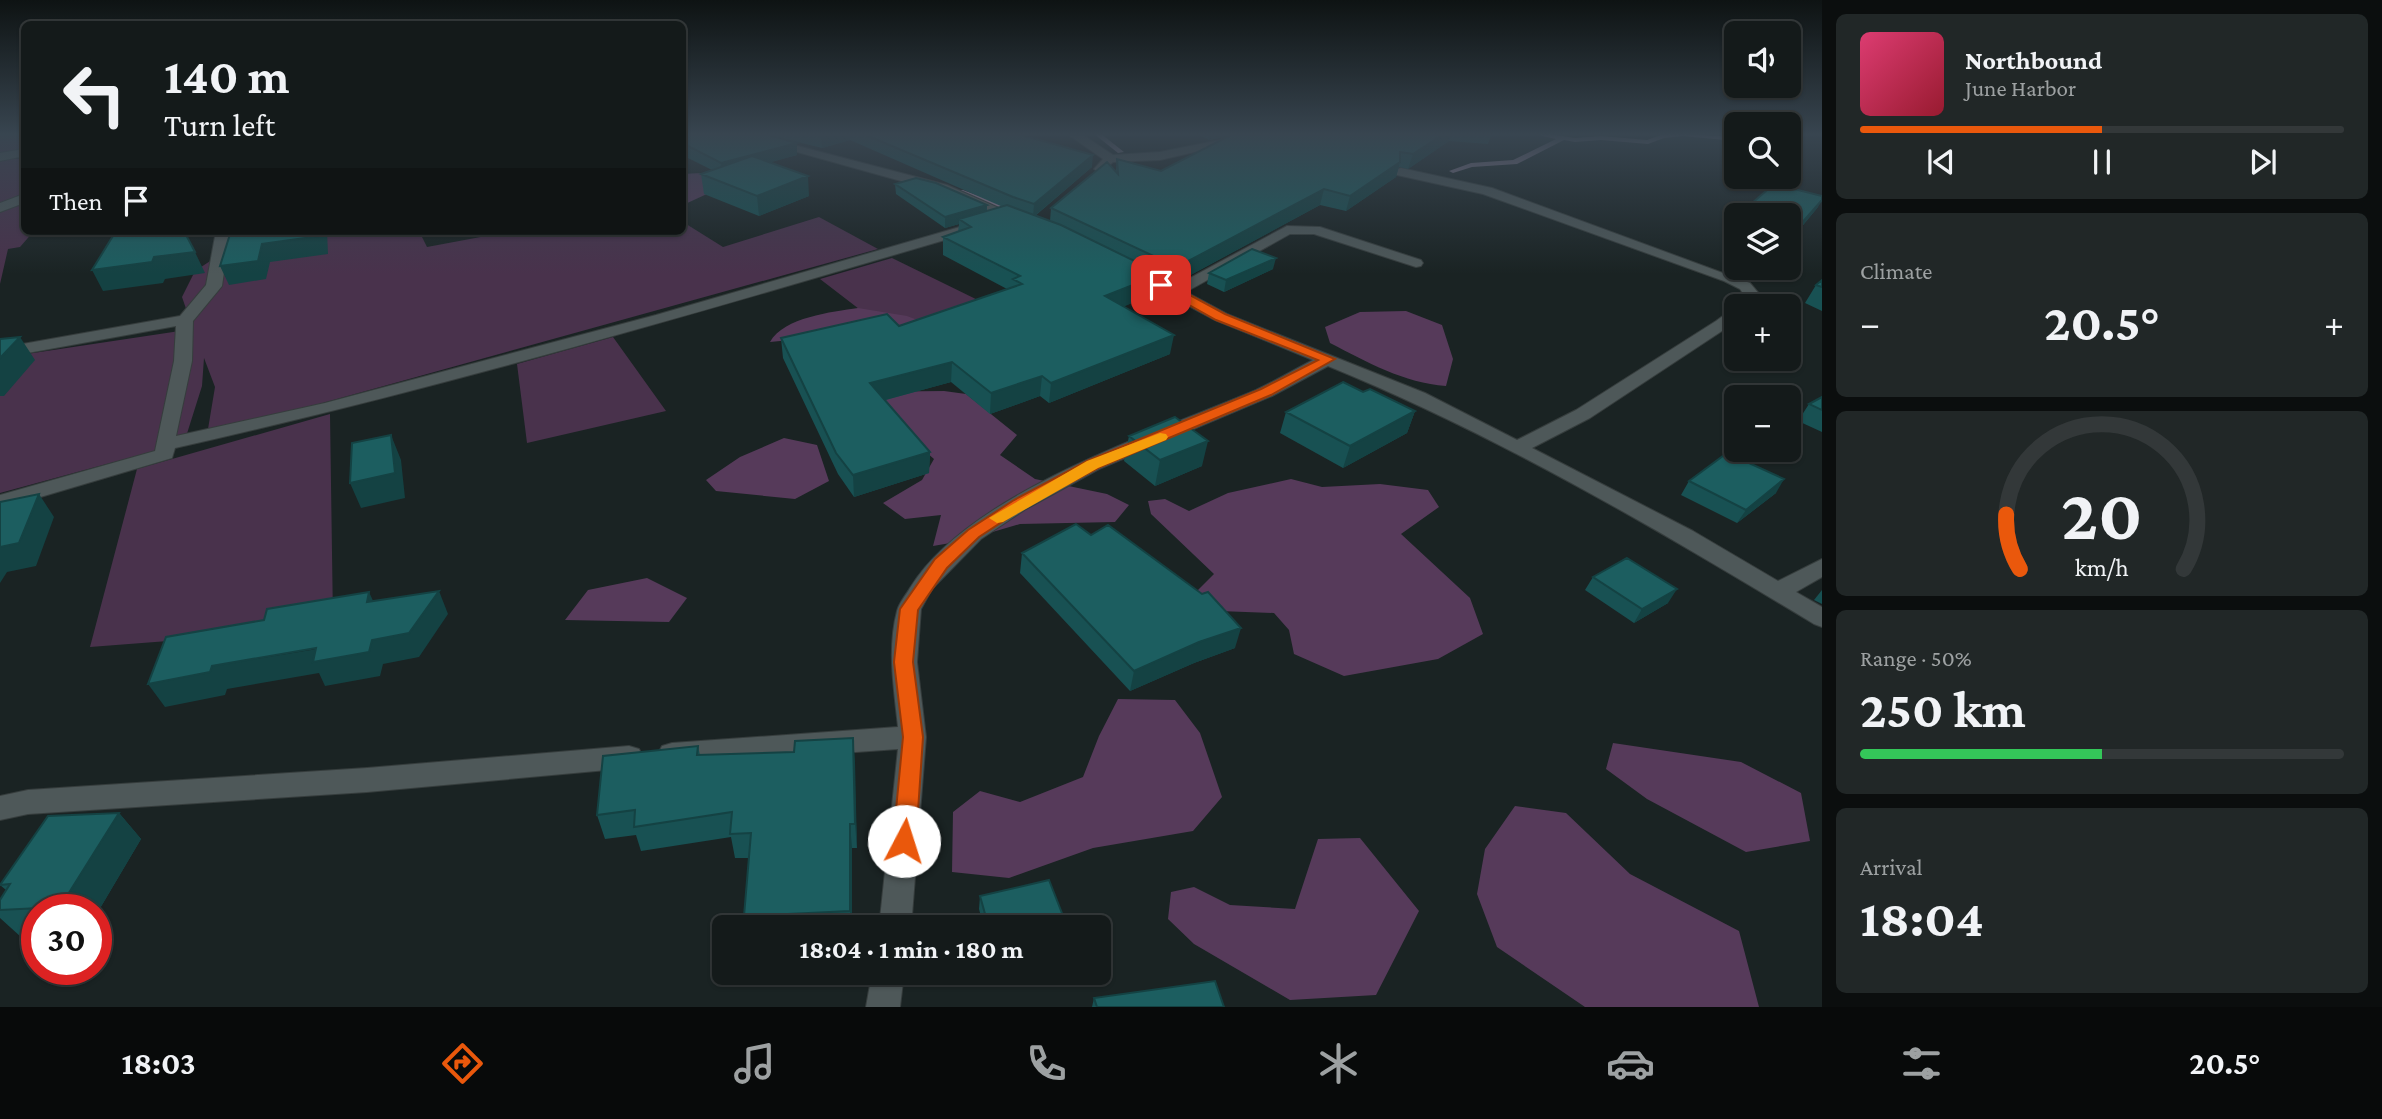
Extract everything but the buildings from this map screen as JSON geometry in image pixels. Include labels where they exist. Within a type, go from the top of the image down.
[{"type":"street","points":[[914,180],[1036,225]]},
{"type":"street","points":[[1437,180],[1487,191],[1729,278],[1745,286],[1751,294]]},
{"type":"street","points":[[0,208],[21,199]]},
{"type":"street","points":[[165,444],[328,408],[662,318],[934,240],[1006,216]]},
{"type":"street","points":[[1176,292],[1287,230],[1315,230],[1416,263]]},
{"type":"street","points":[[0,502],[165,454],[183,361],[185,320],[214,286],[222,235]]},
{"type":"street","points":[[1117,262],[1221,317],[1419,397],[1519,447],[1685,536],[1822,618]]},
{"type":"street","points":[[0,353],[185,320]]},
{"type":"street","points":[[1519,447],[1583,414],[1724,322]]},
{"type":"street","points":[[896,915],[913,737],[904,662],[909,609],[941,564],[974,534],[1019,504],[1092,465],[1266,392],[1328,359]]},
{"type":"street","points":[[1779,591],[1822,567]]},
{"type":"street","points":[[0,808],[28,802],[368,780],[554,762],[913,737]]},
{"type":"street","points":[[883,1007],[886,985]]},
{"type":"shaded area","points":[[0,180],[21,180],[21,194],[0,203]]},
{"type":"shaded area","points":[[686,180],[737,180],[686,204]]},
{"type":"shaded area","points":[[21,203],[21,235],[30,235],[20,247],[8,249],[0,284],[0,212]]},
{"type":"shaded area","points":[[819,217],[878,249],[207,435],[215,387],[204,358],[202,386],[184,443],[0,493],[0,358],[193,329],[182,297],[195,271],[256,235],[421,235],[427,247],[491,235],[686,235],[686,224],[723,247]]},
{"type":"shaded area","points":[[892,258],[988,305],[902,342],[820,279]]},
{"type":"shaded area","points":[[858,308],[907,316],[933,326],[770,342],[797,321]]},
{"type":"shaded area","points":[[1406,311],[1442,325],[1453,359],[1446,386],[1415,381],[1358,357],[1330,343],[1325,327],[1360,312]]},
{"type":"shaded area","points":[[613,337],[666,411],[527,443],[517,364]]},
{"type":"shaded area","points":[[944,391],[966,394],[1017,435],[1000,455],[1035,479],[1107,494],[1129,505],[1115,522],[1020,524],[962,541],[933,546],[941,515],[905,519],[883,503],[922,480],[934,459],[887,418],[851,392]]},
{"type":"shaded area","points":[[330,414],[333,621],[260,634],[90,647],[137,469]]},
{"type":"shaded area","points":[[784,438],[817,445],[829,481],[795,499],[716,491],[706,480],[740,457]]},
{"type":"shaded area","points":[[1291,479],[1322,487],[1380,484],[1428,490],[1439,507],[1401,534],[1470,598],[1483,634],[1438,659],[1344,676],[1294,654],[1289,630],[1274,613],[1219,611],[1193,595],[1214,574],[1151,514],[1148,501],[1165,499],[1189,511],[1228,493]]},
{"type":"shaded area","points":[[647,578],[687,598],[669,622],[565,620],[588,590]]},
{"type":"shaded area","points":[[1118,699],[1175,700],[1200,733],[1222,797],[1193,831],[1093,848],[1009,878],[952,872],[953,812],[980,791],[1020,802],[1083,777],[1099,736]]},
{"type":"shaded area","points":[[1613,743],[1741,762],[1801,793],[1810,841],[1746,852],[1647,799],[1606,769]]},
{"type":"shaded area","points":[[1515,806],[1566,813],[1630,874],[1739,931],[1759,1007],[1585,1007],[1497,947],[1477,894],[1485,849]]},
{"type":"shaded area","points":[[1360,838],[1419,911],[1376,995],[1290,1000],[1194,944],[1168,919],[1171,892],[1194,887],[1230,905],[1295,909],[1318,839]]},
{"type":"waterway","points":[[960,192],[1018,212]]},
{"type":"slow traffic","points":[[997,518],[1092,465],[1160,437]]},
{"type":"route","points":[[904,841],[913,737],[904,662],[909,609],[924,584],[941,564],[974,534],[1019,504],[1092,465],[1266,392],[1328,359],[1221,317],[1161,285]]}]
